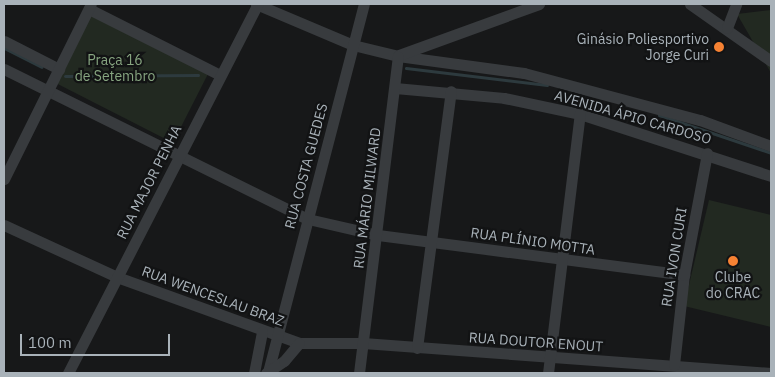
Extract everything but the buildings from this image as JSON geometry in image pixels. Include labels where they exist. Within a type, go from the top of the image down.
[{"type":"street","name":"AVENIDA ÁPIO CARDOSO","points":[[257,4],[353,45],[398,56],[524,73],[700,120],[771,146]]},
{"type":"street","name":"RUA MAJOR PENHA","points":[[68,373],[257,4]]},
{"type":"street","name":"RUA COSTA GUEDES","points":[[267,373],[275,336],[308,219],[364,4]]},
{"type":"street","points":[[398,56],[538,4]]},
{"type":"street","points":[[690,4],[727,28],[771,61]]},
{"type":"street","points":[[727,28],[736,4]]},
{"type":"street","points":[[4,179],[90,6],[220,75]]},
{"type":"street","points":[[4,41],[59,68]]},
{"type":"street","name":"RUA MÁRIO MILWARD","points":[[360,373],[398,56]]},
{"type":"street","name":"RUA PLÍNIO MOTTA","points":[[4,69],[308,219],[378,235],[432,241],[562,261],[684,275]]},
{"type":"street","name":"AVENIDA ÁPIO CARDOSO","points":[[395,88],[450,91],[580,114],[707,153],[771,176]]},
{"type":"street","points":[[417,348],[450,91]]},
{"type":"street","points":[[548,373],[580,114]]},
{"type":"street","name":"RUA IVON CURI","points":[[674,366],[684,275],[707,153]]},
{"type":"street","name":"RUA WENCESLAU BRAZ","points":[[4,224],[117,277],[262,332],[299,343]]},
{"type":"street","points":[[254,373],[262,332]]},
{"type":"street","points":[[267,373],[299,343]]},
{"type":"street","name":"RUA DOUTOR ENOUT","points":[[299,343],[363,343],[549,360],[771,373]]},
{"type":"green space","points":[[771,10],[771,73],[737,14]]},
{"type":"green space","name":"Praça 16 de Setembro","points":[[93,11],[210,70],[173,143],[56,83]]},
{"type":"green space","name":"Clube do CRAC","points":[[709,200],[771,215],[771,327],[684,306]]},
{"type":"waterway","points":[[4,48],[42,67]]},
{"type":"waterway","points":[[406,68],[547,85]]},
{"type":"waterway","points":[[65,76],[198,75]]},
{"type":"waterway","points":[[659,115],[771,153]]},
{"type":"place","name":"Ginásio Poliesportivo Jorge Curi","points":[[719,47]]},
{"type":"place","name":"Clube do CRAC","points":[[733,261]]}]
